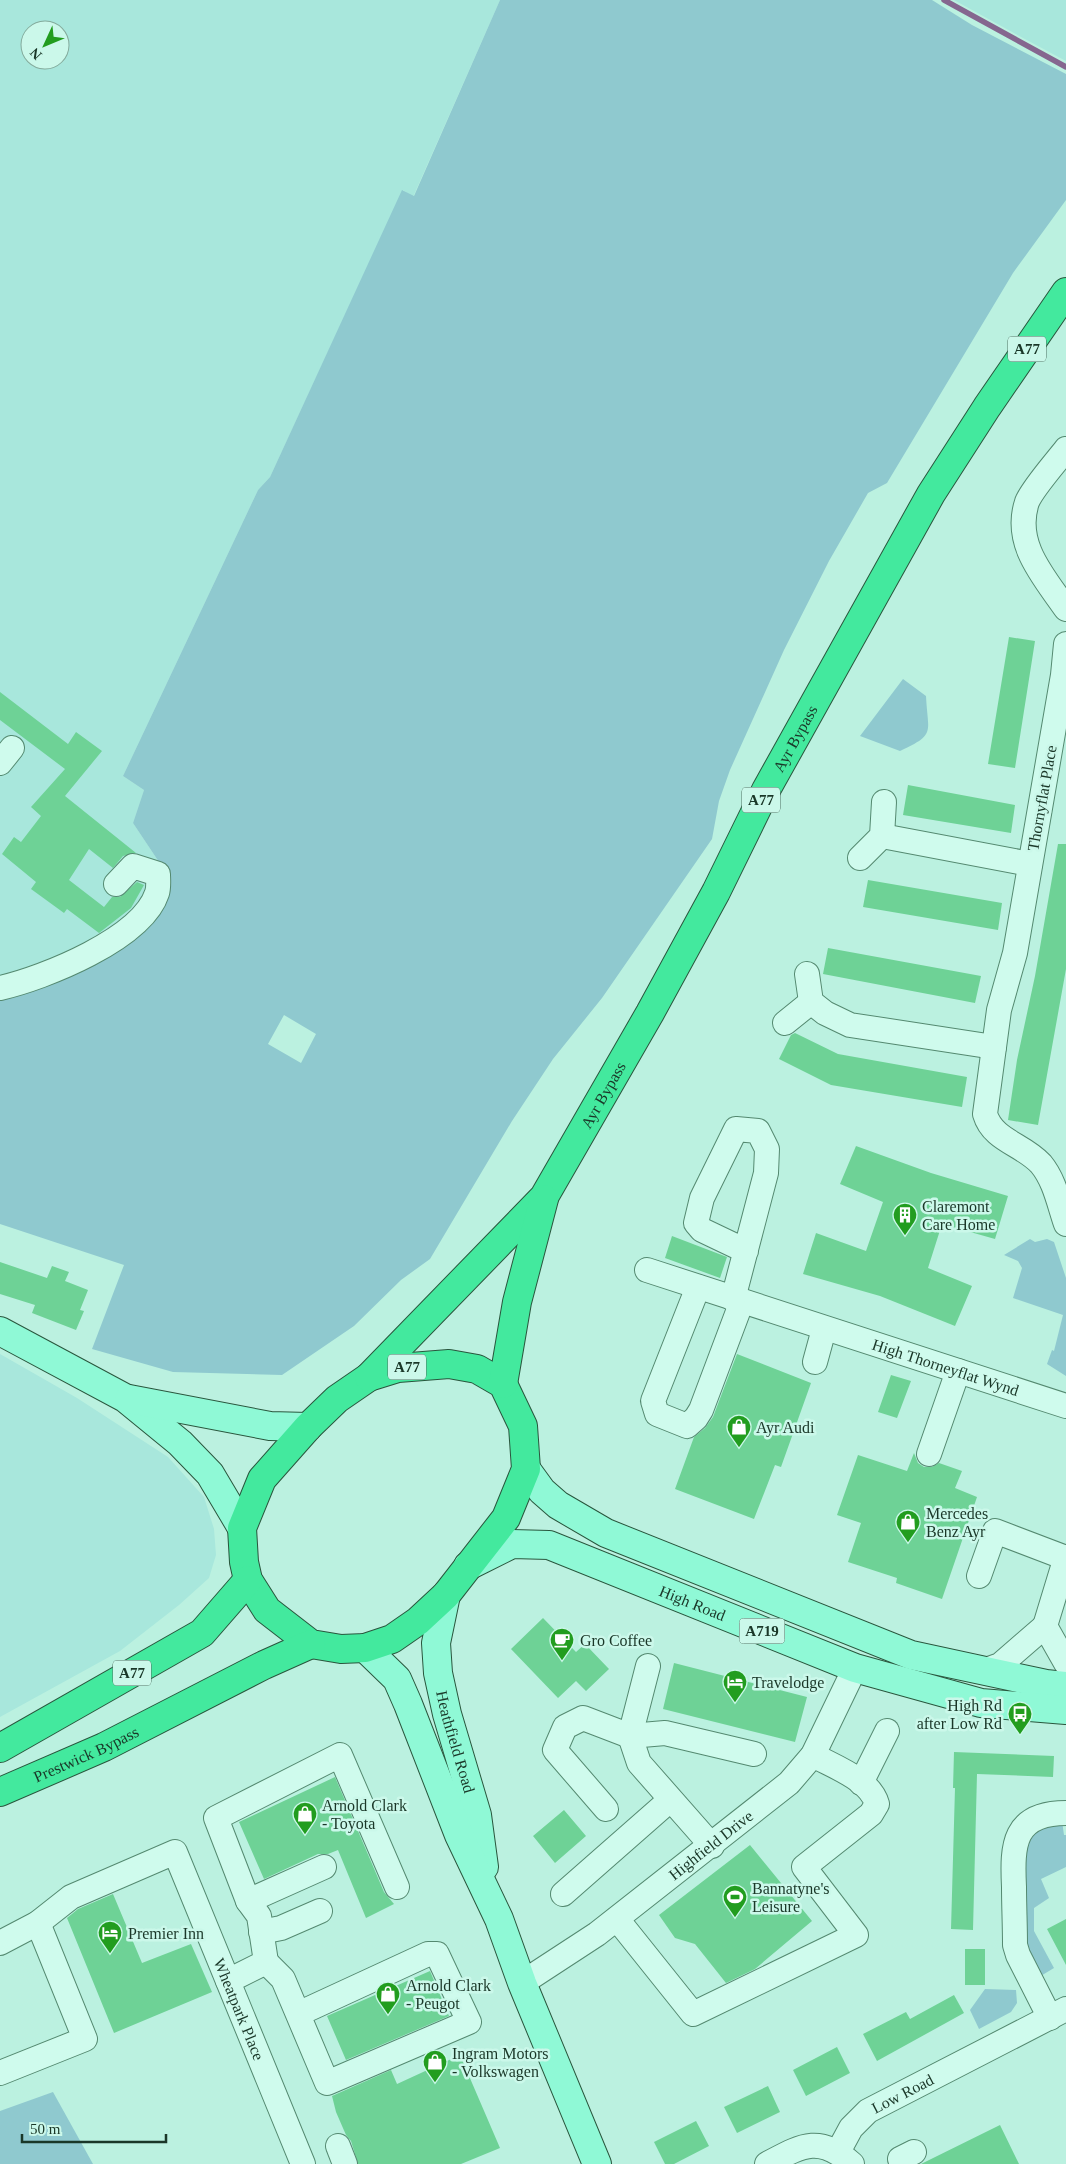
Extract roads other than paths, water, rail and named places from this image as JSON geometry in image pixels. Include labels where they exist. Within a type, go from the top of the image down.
[{"type":"highway","name":"Ayr Bypass","points":[[369,1377],[544,1197],[655,1005],[716,892],[766,790],[931,494],[987,407],[1066,292]]},
{"type":"highway","name":"Ayr Bypass","points":[[504,1384],[517,1302],[544,1197]]},
{"type":"highway","name":"A77","points":[[449,1364],[477,1369],[504,1384],[523,1426],[526,1469],[506,1518],[446,1595],[418,1621],[392,1639],[365,1648],[341,1649],[311,1644],[267,1610],[248,1580],[244,1562],[242,1528],[262,1479],[308,1427],[336,1399],[369,1377],[398,1368],[449,1364]]},
{"type":"highway","name":"A77","points":[[0,1748],[202,1633],[248,1580]]},
{"type":"highway","name":"Prestwick Bypass","points":[[0,1792],[104,1747],[171,1714],[264,1664],[311,1644]]},
{"type":"main road","points":[[0,1331],[126,1398],[180,1443],[210,1474],[242,1528]]},
{"type":"main road","points":[[126,1398],[270,1426],[308,1427]]},
{"type":"main road","name":"High Road","points":[[526,1469],[542,1491],[558,1505],[606,1533],[911,1655],[983,1672],[1066,1686]]},
{"type":"main road","name":"High Road","points":[[468,1566],[512,1544],[550,1545],[855,1668],[981,1703],[1066,1710]]},
{"type":"main road","name":"Heathfield Road","points":[[446,1595],[436,1643],[438,1673],[447,1714],[477,1815],[486,1888]]},
{"type":"main road","name":"Heathfield Road","points":[[365,1648],[397,1679],[423,1739],[459,1834],[486,1888],[522,1983],[597,2164]]},
{"type":"street","points":[[1066,449],[1028,501],[1022,526],[1028,553],[1066,609]]},
{"type":"street","name":"Thornyflat Place","points":[[1066,644],[1063,675],[1015,953],[999,1010],[985,1114],[989,1126],[998,1135],[1029,1152],[1042,1166],[1051,1180],[1066,1224]]},
{"type":"street","points":[[860,858],[882,836],[884,802]]},
{"type":"street","name":"Thornyflat Place","points":[[882,836],[1030,864]]},
{"type":"street","points":[[0,988],[60,967],[100,949],[124,934],[149,906],[157,892],[158,874],[133,866],[116,884]]},
{"type":"street","points":[[807,974],[811,1002],[825,1013],[850,1025],[994,1047]]},
{"type":"street","points":[[786,1023],[811,1002]]},
{"type":"street","points":[[698,1287],[653,1401],[657,1414],[687,1426],[696,1418],[700,1410],[738,1300],[746,1251],[766,1173],[767,1148],[758,1131],[736,1130],[702,1198],[696,1223],[702,1230],[746,1251]]},
{"type":"street","name":"High Thorneyflat Wynd","points":[[647,1270],[1066,1406]]},
{"type":"street","points":[[815,1362],[824,1329]]},
{"type":"street","points":[[929,1454],[958,1372]]},
{"type":"street","points":[[979,1576],[995,1531],[1066,1557],[1046,1626],[1000,1665],[983,1672]]},
{"type":"street","points":[[1046,1626],[1066,1662]]},
{"type":"street","points":[[648,1666],[630,1736],[639,1763],[712,1846]]},
{"type":"street","name":"Highfield Drive","points":[[522,1983],[617,1919],[712,1846],[789,1783],[813,1755],[855,1668]]},
{"type":"street","points":[[606,1809],[555,1750],[565,1727],[583,1718],[630,1736],[665,1733],[754,1754]]},
{"type":"street","points":[[861,1783],[887,1731]]},
{"type":"street","points":[[298,2014],[428,1954],[437,1954],[469,2022],[327,2083],[283,1979],[266,1962],[259,1916],[248,1901],[216,1818],[340,1755],[398,1887]]},
{"type":"street","points":[[617,1919],[693,2014],[856,1935],[804,1867],[871,1814],[878,1804],[875,1794],[861,1783],[813,1755]]},
{"type":"street","points":[[563,1894],[670,1800]]},
{"type":"street","name":"Low Road","points":[[766,2164],[798,2147],[817,2146],[845,2158],[851,2128],[868,2111],[1058,2013],[1018,1955],[1015,1945],[1013,1853],[1021,1831],[1028,1824],[1045,1815],[1066,1813]]},
{"type":"street","name":"Wheatpark Place","points":[[38,1924],[71,1897],[175,1852],[304,2164]]},
{"type":"street","points":[[248,1901],[324,1866]]},
{"type":"street","points":[[261,1932],[281,1928],[320,1911]]},
{"type":"street","points":[[0,1944],[38,1924],[85,2039],[0,2073]]},
{"type":"street","points":[[228,1981],[266,1962]]},
{"type":"waterway","points":[[944,0],[1066,67]]},
{"type":"place","name":"Claremont Care Home","points":[[905,1236]]},
{"type":"place","name":"Ayr Audi","points":[[739,1448]]},
{"type":"place","name":"Mercedes Benz Ayr","points":[[908,1543]]},
{"type":"place","name":"Gro Coffee","points":[[562,1661]]},
{"type":"place","name":"Travelodge","points":[[735,1703]]},
{"type":"place","name":"High Rd after Low Rd","points":[[1020,1735]]},
{"type":"place","name":"Arnold Clark - Toyota","points":[[305,1835]]},
{"type":"place","name":"Bannatyne's Leisure","points":[[735,1918]]},
{"type":"place","name":"Premier Inn","points":[[110,1954]]},
{"type":"place","name":"Arnold Clark - Peugot","points":[[388,2015]]},
{"type":"place","name":"Ingram Motors - Volkswagen","points":[[435,2083]]}]
